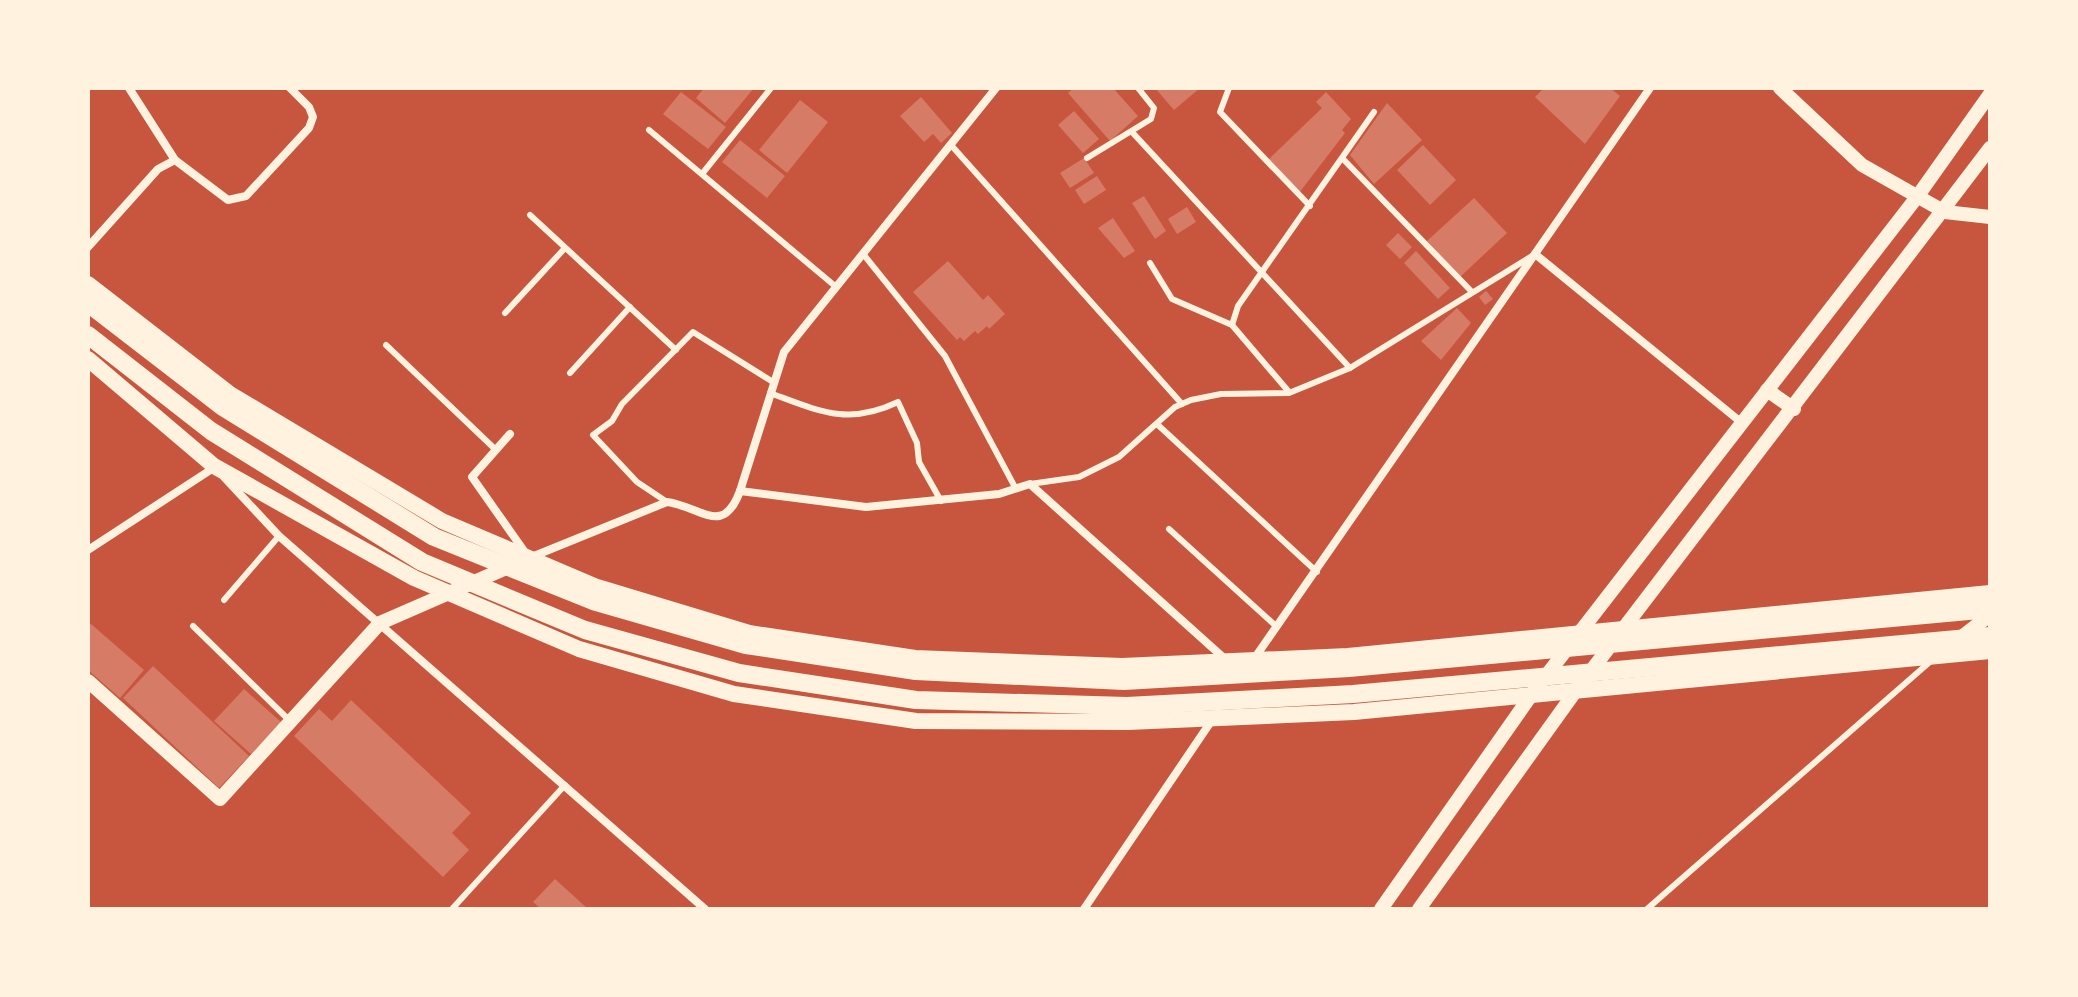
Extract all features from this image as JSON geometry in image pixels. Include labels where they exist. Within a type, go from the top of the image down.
[{"type":"highway","points":[[88,303],[223,407],[434,537],[593,601],[746,645],[916,671],[1124,681],[1349,668],[1990,609]]},
{"type":"highway","points":[[88,335],[211,431],[422,562],[585,630],[739,673],[916,700],[1127,706],[1353,694],[1990,636]]},
{"type":"main road","points":[[88,284],[230,394],[442,521],[597,587],[749,633],[915,658],[1122,666],[1348,656],[1990,593]]},
{"type":"main road","points":[[88,359],[214,466],[414,578],[579,649],[734,694],[916,721],[1128,722],[1354,712],[1990,651]]},
{"type":"street","points":[[129,88],[175,160],[228,200],[246,196],[309,128],[313,117],[309,107],[290,88]]},
{"type":"street","points":[[88,681],[220,799],[380,623],[667,502],[682,504],[715,518],[734,508],[784,352],[996,88]]},
{"type":"street","points":[[1084,909],[1650,88]]},
{"type":"street","points":[[1780,88],[1862,165],[1945,212],[1990,217]]},
{"type":"street","points":[[1381,909],[1532,694],[1917,197],[1990,94]]},
{"type":"street","points":[[1419,909],[1575,692],[1945,212],[1990,148]]},
{"type":"street","points":[[88,247],[158,169],[175,160]]},
{"type":"street","points":[[1535,254],[1742,423]]},
{"type":"street","points":[[1767,390],[1794,409]]},
{"type":"street","points":[[510,434],[472,477],[529,558]]},
{"type":"street","points":[[88,550],[214,466],[279,536],[566,784],[705,909]]},
{"type":"street","points":[[740,491],[866,507],[941,501],[1030,484],[1228,662]]},
{"type":"street","points":[[1938,655],[1990,615]]},
{"type":"lane","points":[[702,174],[771,88]]},
{"type":"lane","points":[[1087,158],[1132,132],[1154,114],[1138,88]]},
{"type":"lane","points":[[1229,88],[1220,112],[1310,206]]},
{"type":"lane","points":[[1232,325],[1238,306],[1374,112]]},
{"type":"lane","points":[[649,130],[835,286]]},
{"type":"lane","points":[[1132,132],[1350,368]]},
{"type":"lane","points":[[951,145],[1182,404]]},
{"type":"lane","points":[[1343,159],[1472,292]]},
{"type":"lane","points":[[530,215],[676,350]]},
{"type":"lane","points":[[505,313],[565,248]]},
{"type":"lane","points":[[1030,484],[1079,477],[1119,457],[1182,404],[1221,394],[1289,393],[1350,368],[1535,254]]},
{"type":"lane","points":[[864,255],[945,356],[1016,489]]},
{"type":"lane","points":[[1150,263],[1172,299],[1232,325],[1289,393]]},
{"type":"lane","points":[[570,373],[630,307]]},
{"type":"lane","points":[[667,502],[637,482],[593,435],[612,421],[622,404],[693,332],[773,382]]},
{"type":"lane","points":[[386,345],[496,450]]},
{"type":"lane","points":[[770,393],[826,413],[856,416],[898,402],[917,443],[919,462],[941,501]]},
{"type":"lane","points":[[1158,425],[1317,573]]},
{"type":"lane","points":[[1169,529],[1277,627]]},
{"type":"lane","points":[[224,600],[279,536]]},
{"type":"lane","points":[[193,626],[291,722]]},
{"type":"lane","points":[[1647,909],[1938,655]]},
{"type":"lane","points":[[452,909],[566,784]]},
{"type":"building","points":[[704,88],[754,88],[725,123],[696,98]]},
{"type":"building","points":[[1074,88],[1113,88],[1138,116],[1110,141],[1068,93]]},
{"type":"building","points":[[1155,88],[1200,88],[1174,110]]},
{"type":"building","points":[[1544,88],[1610,88],[1620,96],[1585,144],[1535,97]]},
{"type":"building","points":[[681,92],[726,127],[708,149],[663,114]]},
{"type":"building","points":[[1326,92],[1351,119],[1342,130],[1345,133],[1299,193],[1268,160],[1322,108],[1316,102]]},
{"type":"building","points":[[921,97],[952,133],[941,143],[933,134],[924,142],[900,116]]},
{"type":"building","points":[[800,100],[828,122],[787,173],[759,150]]},
{"type":"building","points":[[1387,103],[1422,140],[1374,184],[1350,155]]},
{"type":"building","points":[[1074,111],[1099,139],[1083,153],[1058,125]]},
{"type":"building","points":[[740,140],[785,176],[767,198],[722,162]]},
{"type":"building","points":[[1423,145],[1456,180],[1430,205],[1397,170]]},
{"type":"building","points":[[1084,158],[1094,173],[1070,188],[1060,173]]},
{"type":"building","points":[[1097,176],[1106,190],[1084,204],[1075,190]]},
{"type":"building","points":[[1144,196],[1166,231],[1155,239],[1132,203]]},
{"type":"building","points":[[1474,198],[1507,233],[1460,277],[1427,241]]},
{"type":"building","points":[[1187,207],[1196,222],[1177,234],[1168,219]]},
{"type":"building","points":[[1113,218],[1135,251],[1124,258],[1098,228]]},
{"type":"building","points":[[1398,233],[1412,247],[1400,259],[1386,245]]},
{"type":"building","points":[[1416,251],[1450,288],[1438,299],[1404,263]]},
{"type":"building","points":[[948,261],[983,300],[988,295],[1005,314],[989,329],[987,326],[978,334],[975,331],[964,341],[960,337],[957,340],[913,292]]},
{"type":"building","points":[[1486,291],[1493,299],[1485,305],[1479,297]]},
{"type":"building","points":[[1457,308],[1471,323],[1441,360],[1421,341]]},
{"type":"building","points":[[91,624],[144,670],[120,698],[88,670],[88,627]]},
{"type":"building","points":[[153,666],[249,756],[219,788],[123,698]]},
{"type":"building","points":[[244,689],[281,722],[251,754],[214,721]]},
{"type":"building","points":[[351,700],[471,813],[452,833],[469,850],[443,877],[294,736],[319,709],[332,721]]},
{"type":"building","points":[[555,879],[588,909],[541,909],[533,902]]}]
